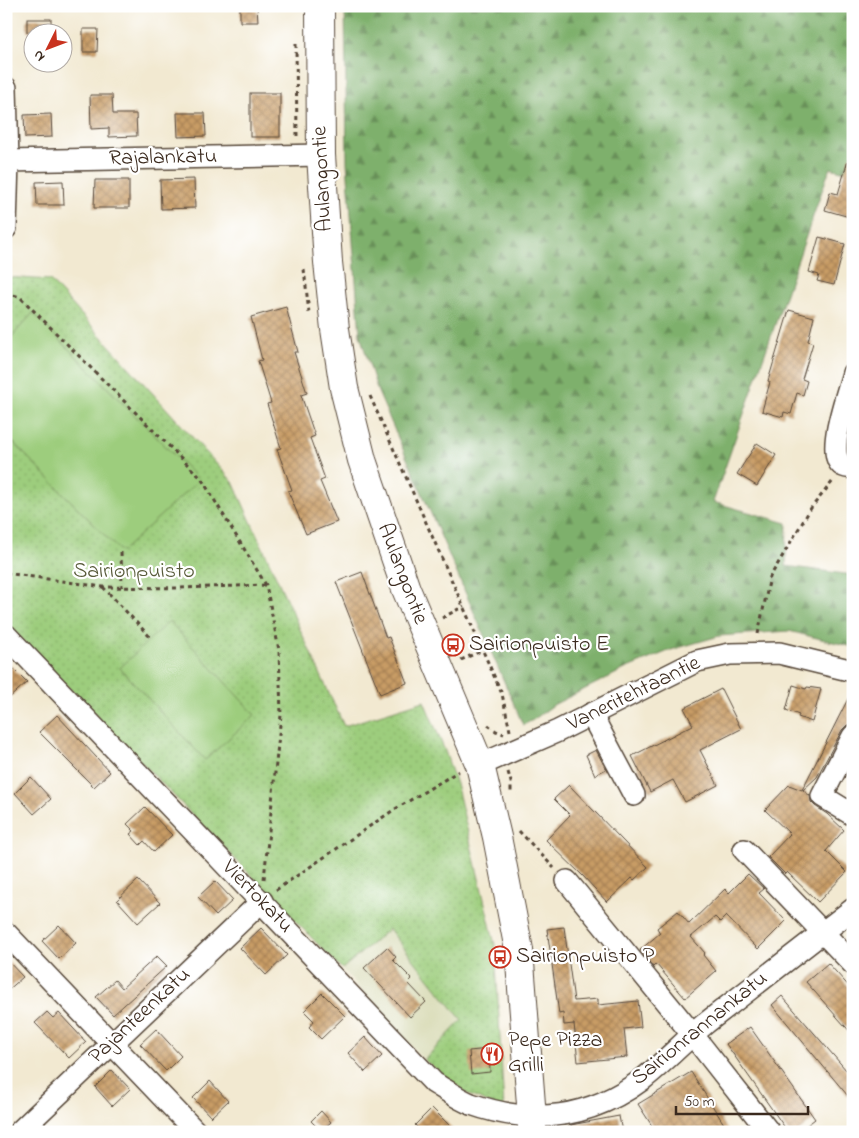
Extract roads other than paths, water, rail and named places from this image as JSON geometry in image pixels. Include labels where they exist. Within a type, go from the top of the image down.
[{"type":"main road","name":"Aulangontie","points":[[320,6],[321,155],[328,262],[344,388],[360,451],[377,505],[406,589],[464,723],[469,768],[497,837],[519,950],[532,1124]]},
{"type":"street","points":[[6,88],[6,228]]},
{"type":"street","name":"Rajalankatu","points":[[7,161],[321,155]]},
{"type":"street","points":[[848,467],[838,461],[835,439],[853,373]]},
{"type":"street","name":"Viertokatu","points":[[6,635],[434,1083],[469,1103],[532,1124]]},
{"type":"street","name":"Vaneritehtaantie","points":[[469,768],[507,754],[697,661],[730,654],[779,653],[853,671]]},
{"type":"street","points":[[591,714],[634,795]]},
{"type":"street","points":[[853,736],[822,796],[853,815]]},
{"type":"street","points":[[744,850],[853,964]]},
{"type":"street","points":[[568,881],[769,1132]]},
{"type":"street","name":"Pajanteenkatu","points":[[19,1132],[262,901]]},
{"type":"street","name":"Sairionrannankatu","points":[[532,1124],[574,1113],[608,1100],[643,1079],[692,1034],[853,909]]},
{"type":"street","points":[[6,932],[196,1132]]},
{"type":"place","name":"Sairionpuisto E","points":[[453,645]]},
{"type":"place","name":"Sairionpuisto P","points":[[500,957]]},
{"type":"place","name":"Pepe Pizza Grilli","points":[[492,1054]]},
{"type":"park label","name":"Sairionpuisto","points":[[134,572]]}]
